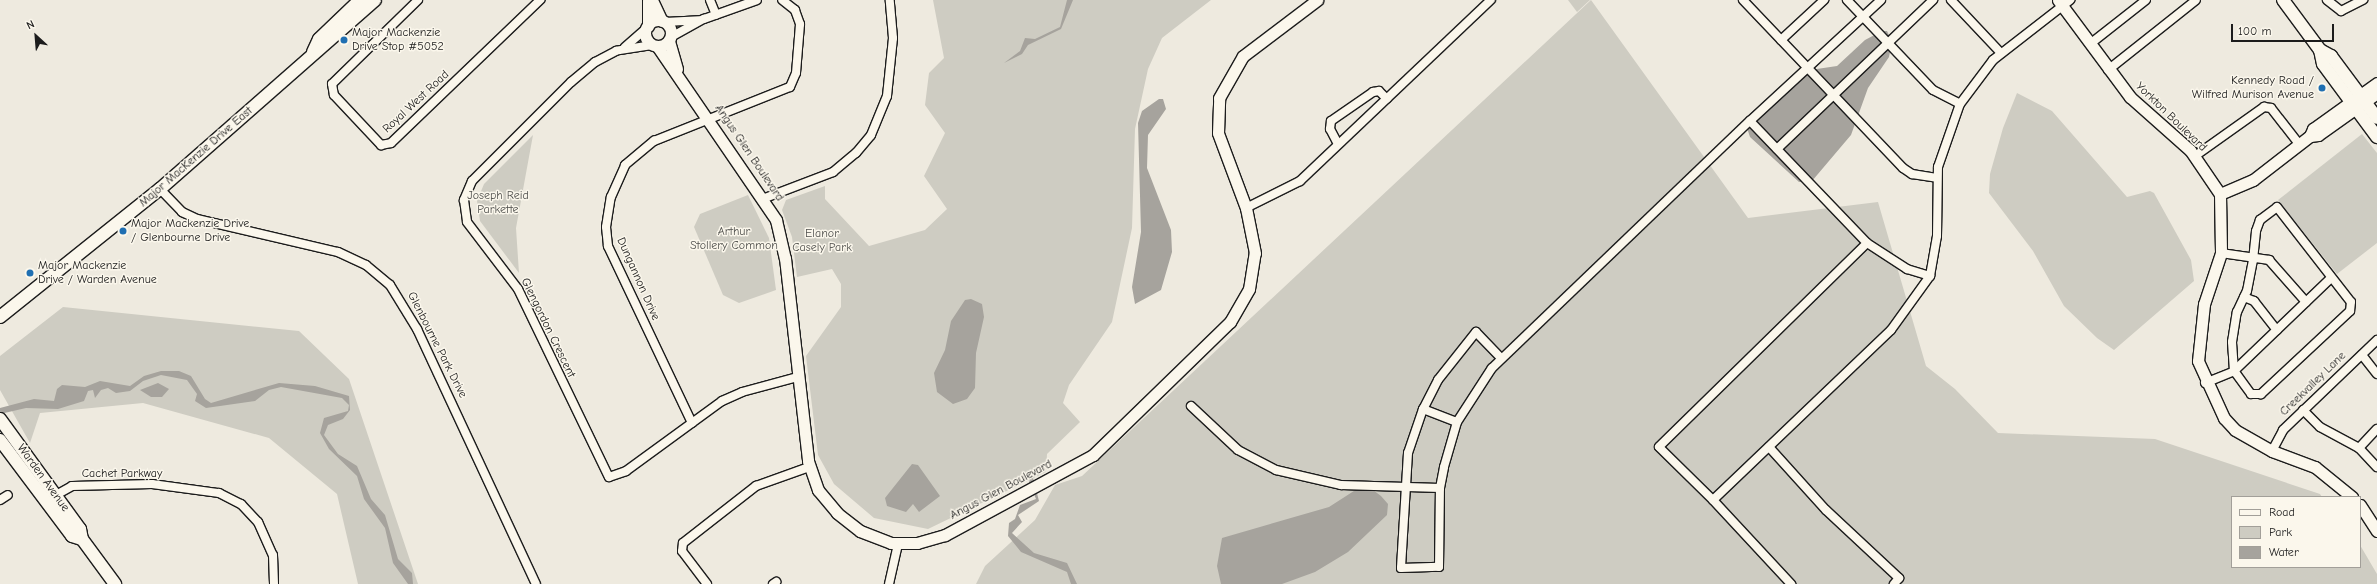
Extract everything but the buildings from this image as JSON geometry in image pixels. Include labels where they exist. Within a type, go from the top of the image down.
[{"type":"main road","name":"Major MacKenzie Drive East","points":[[313,52],[319,39],[360,0]]},
{"type":"main road","name":"Major MacKenzie Drive East","points":[[0,318],[160,189],[313,52],[326,46],[376,0]]},
{"type":"main road","points":[[2283,0],[2320,50],[2331,56],[2377,137]]},
{"type":"main road","points":[[2358,102],[2377,118]]},
{"type":"main road","name":"Warden Avenue","points":[[0,419],[80,529],[82,539],[115,584]]},
{"type":"main road","name":"Warden Avenue","points":[[0,440],[72,536],[82,539]]},
{"type":"street","name":"Royal West Road","points":[[418,0],[332,84],[334,95],[381,145],[391,143],[540,0]]},
{"type":"street","points":[[648,0],[646,36],[655,45],[670,39],[704,19],[757,0]]},
{"type":"street","points":[[652,0],[663,21],[670,28],[670,39]]},
{"type":"street","points":[[710,0],[716,15]]},
{"type":"street","name":"Dungannon Drive","points":[[692,423],[610,250],[606,227],[613,188],[625,165],[658,138],[782,92],[793,83],[800,24],[795,10],[782,0]]},
{"type":"street","points":[[765,198],[833,172],[871,135],[887,96],[893,38],[890,0]]},
{"type":"street","name":"Angus Glen Boulevard","points":[[655,45],[680,77],[765,198],[782,238],[809,467],[821,495],[841,517],[871,537],[898,544],[940,538],[1100,450],[1230,322],[1249,288],[1254,264],[1254,241],[1246,208],[1218,133],[1221,92],[1243,56],[1317,0]]},
{"type":"street","points":[[1246,208],[1293,186],[1492,0]]},
{"type":"street","points":[[1743,0],[1807,67],[1832,96],[1903,168],[1912,174],[1937,178]]},
{"type":"street","points":[[1781,40],[1824,0]]},
{"type":"street","points":[[1848,0],[1933,90],[1960,104]]},
{"type":"street","points":[[1502,358],[1476,332],[1438,380],[1424,410],[1408,453],[1401,568],[1439,567],[1440,488],[1457,422],[1502,358],[1807,67],[1881,0]]},
{"type":"street","points":[[1776,149],[1933,0]]},
{"type":"street","points":[[1951,0],[2001,53]]},
{"type":"street","points":[[2090,44],[2146,0]]},
{"type":"street","points":[[2108,70],[2196,0]]},
{"type":"street","points":[[2327,0],[2341,11],[2363,0]]},
{"type":"street","points":[[1713,500],[1891,330],[1930,276],[1937,236],[1937,178],[1943,144],[1960,104],[2001,53],[2064,2]]},
{"type":"street","name":"Yorkton Boulevard","points":[[2064,2],[2108,70],[2130,97],[2195,156],[2220,194]]},
{"type":"street","points":[[647,28],[663,21],[704,19]]},
{"type":"street","name":"Glengordon Crescent","points":[[647,28],[624,48],[581,73],[472,181],[465,193],[464,214],[518,289],[607,475],[615,477],[626,471],[692,423],[733,396],[798,377]]},
{"type":"street","name":"Angus Glen Boulevard","points":[[670,39],[680,77]]},
{"type":"street","name":"Glengordon Crescent","points":[[624,48],[655,45]]},
{"type":"street","points":[[2358,102],[2377,84]]},
{"type":"street","points":[[1338,144],[1330,129],[1331,121],[1373,92],[1379,91],[1387,99]]},
{"type":"street","points":[[2351,496],[2315,467],[2272,451],[2235,430],[2224,418],[2205,383],[2198,345],[2204,304],[2221,253],[2220,194],[2253,180],[2310,136],[2313,128],[2358,102],[2377,94]]},
{"type":"street","points":[[2195,156],[2264,107],[2271,108],[2299,144]]},
{"type":"street","points":[[1750,121],[1867,243],[1907,268],[1930,276]]},
{"type":"street","name":"Glenbourne Park Drive","points":[[160,189],[182,212],[197,219],[332,250],[366,265],[390,285],[417,329],[536,584]]},
{"type":"street","points":[[2277,207],[2351,302],[2350,311],[2261,394],[2251,394],[2234,371],[2232,342],[2237,312],[2244,297],[2253,260],[2260,220],[2277,207]]},
{"type":"street","points":[[1791,584],[1713,500],[1659,446],[1867,243]]},
{"type":"street","points":[[2221,253],[2253,260],[2269,260],[2306,302]]},
{"type":"street","points":[[2205,383],[2234,371],[2331,278]]},
{"type":"street","points":[[2244,297],[2254,301],[2277,330]]},
{"type":"street","name":"Creekvalley Lane","points":[[2272,451],[2283,430],[2377,340]]},
{"type":"street","points":[[2362,355],[2377,374]]},
{"type":"street","points":[[1191,406],[1238,450],[1276,470],[1341,485],[1440,488]]},
{"type":"street","points":[[1424,410],[1457,422]]},
{"type":"street","points":[[2303,410],[2320,427],[2359,448],[2377,467]]},
{"type":"street","points":[[2359,448],[2377,429]]},
{"type":"street","points":[[1769,447],[1826,510],[1899,578],[1894,584]]},
{"type":"street","points":[[707,584],[682,551],[683,543],[760,484],[809,467]]},
{"type":"street","name":"Cachet Parkway","points":[[56,495],[72,486],[152,484],[219,492],[241,504],[258,522],[273,554],[274,584]]},
{"type":"street","points":[[0,500],[8,495]]},
{"type":"street","points":[[2361,506],[2373,513],[2377,531]]},
{"type":"street","points":[[889,584],[898,544]]},
{"type":"green space","name":"Elanor Casely Park","points":[[933,0],[1211,0],[1162,38],[1148,69],[1135,129],[1132,228],[1112,322],[1069,385],[1063,403],[1080,422],[1047,454],[1046,472],[928,529],[874,518],[834,484],[818,455],[806,356],[841,307],[841,284],[832,269],[797,277],[792,237],[782,210],[786,200],[825,186],[825,199],[869,246],[925,230],[947,209],[924,176],[945,133],[925,105],[929,73],[944,58]]},
{"type":"green space","points":[[1568,0],[1590,0],[1577,12]]},
{"type":"green space","points":[[1591,0],[1748,218],[1878,202],[1926,366],[1955,389],[1998,433],[2155,439],[2320,494],[2321,496],[2231,496],[2231,568],[2361,568],[2361,547],[2377,574],[2377,584],[976,584],[985,566],[1035,520],[1055,485],[1082,476]]},
{"type":"green space","points":[[2017,93],[2052,111],[2127,197],[2150,191],[2154,193],[2191,260],[2194,281],[2114,350],[2097,338],[2064,306],[2033,251],[1989,193],[1990,174],[2003,128]]},
{"type":"green space","points":[[2362,134],[2377,153],[2377,243],[2337,274],[2278,200]]},
{"type":"green space","name":"Joseph Reid Parkette","points":[[533,135],[516,228],[519,273],[480,221],[477,201],[484,184]]},
{"type":"green space","name":"Arthur Stollery Common","points":[[748,195],[769,238],[776,290],[739,303],[723,295],[694,227],[700,214]]},
{"type":"green space","points":[[63,307],[299,331],[349,379],[418,584],[358,584],[337,494],[269,438],[143,403],[40,413],[30,443],[0,390],[0,356]]},
{"type":"water","points":[[1067,0],[1073,0],[1061,29],[1028,45],[1022,54],[1004,63],[1020,51],[1025,38],[1035,39],[1060,27]]},
{"type":"water","points":[[1882,31],[1887,31],[1892,41],[1889,57],[1868,88],[1851,135],[1812,181],[1799,182],[1750,137],[1746,125],[1750,114],[1778,89],[1810,70],[1837,66],[1865,40]]},
{"type":"water","points":[[1159,99],[1163,99],[1166,109],[1148,135],[1147,168],[1171,230],[1172,252],[1161,290],[1135,304],[1132,287],[1141,232],[1138,123],[1142,111]]},
{"type":"water","points":[[971,299],[982,304],[984,317],[976,353],[975,388],[967,399],[953,404],[937,392],[934,373],[945,350],[951,321],[965,300]]},
{"type":"water","points":[[161,371],[179,371],[191,376],[205,399],[211,403],[279,383],[315,386],[349,396],[350,410],[343,419],[328,425],[324,435],[338,454],[357,466],[371,499],[385,515],[398,559],[412,573],[413,584],[408,584],[393,563],[385,528],[364,499],[357,476],[329,449],[320,433],[324,418],[348,411],[349,405],[342,398],[281,387],[269,390],[255,401],[206,408],[195,401],[197,394],[187,380],[161,375],[143,381],[130,391],[116,393],[108,388],[101,390],[95,398],[93,390],[88,391],[84,401],[58,409],[26,408],[0,414],[0,408],[34,399],[54,401],[57,389],[62,385],[85,387],[100,381],[130,386],[144,376]]},
{"type":"water","points":[[158,383],[169,389],[162,397],[151,397],[140,390]]},
{"type":"water","points":[[912,464],[918,465],[940,496],[919,512],[913,504],[906,512],[887,506],[885,498]]},
{"type":"water","points":[[1032,474],[1039,501],[1018,515],[1022,522],[1012,533],[1034,553],[1067,563],[1077,584],[1071,584],[1067,572],[1021,552],[1008,536],[1009,523],[1015,519],[1020,505],[1036,499],[1029,482]]},
{"type":"water","points":[[1357,489],[1373,490],[1381,496],[1388,504],[1387,515],[1348,552],[1315,572],[1282,584],[1221,584],[1217,566],[1222,538],[1329,507]]},
{"type":"place","name":"Major Mackenzie Drive Stop #5052","points":[[344,40]]},
{"type":"place","name":"Kennedy Road / Wilfred Murison Avenue","points":[[2322,88]]},
{"type":"place","name":"Major Mackenzie Drive / Glenbourne Drive","points":[[123,231]]},
{"type":"place","name":"Major Mackenzie Drive / Warden Avenue","points":[[30,273]]}]
